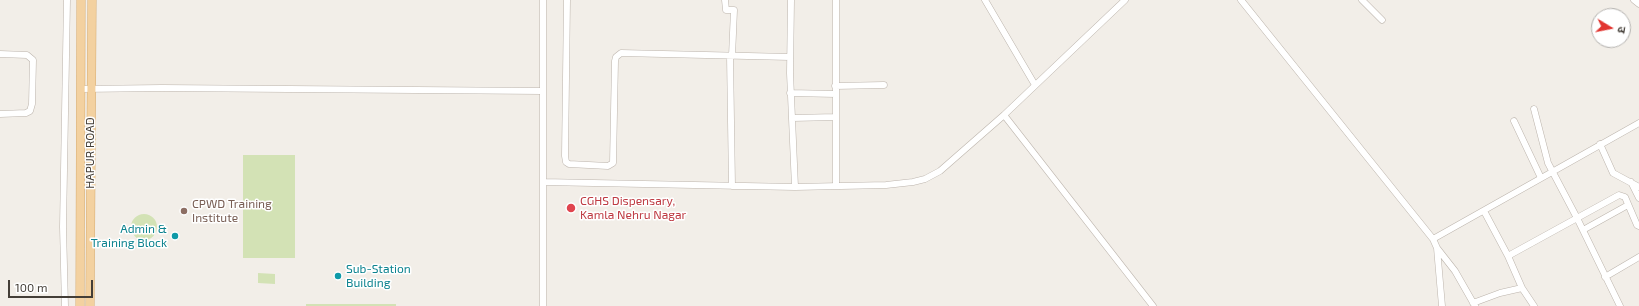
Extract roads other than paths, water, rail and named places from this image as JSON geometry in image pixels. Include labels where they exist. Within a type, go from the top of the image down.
[{"type":"main road","name":"HAPUR ROAD","points":[[80,306],[81,0]]},
{"type":"main road","name":"HAPUR ROAD","points":[[90,306],[92,0]]},
{"type":"street","points":[[64,306],[63,227],[67,0]]},
{"type":"street","points":[[543,0],[543,306]]},
{"type":"street","points":[[567,0],[565,156],[568,164],[608,166],[613,163],[615,61],[621,53],[790,57]]},
{"type":"street","points":[[726,0],[726,10],[734,10],[731,56],[732,186]]},
{"type":"street","points":[[791,0],[790,93],[795,187]]},
{"type":"street","points":[[836,0],[836,186]]},
{"type":"street","points":[[985,0],[1035,85]]},
{"type":"street","points":[[543,182],[795,187],[886,185],[925,179],[944,168],[1004,115],[1125,0]]},
{"type":"street","points":[[1241,0],[1433,239],[1437,248],[1455,270],[1474,305],[1500,293],[1522,288]]},
{"type":"street","points":[[1362,0],[1382,20]]},
{"type":"street","points":[[1634,0],[1639,4]]},
{"type":"street","points":[[0,54],[27,55],[33,60],[32,104],[30,111],[26,113],[0,114]]},
{"type":"street","points":[[836,86],[884,85]]},
{"type":"street","points":[[81,90],[542,90]]},
{"type":"street","points":[[790,93],[836,94]]},
{"type":"street","points":[[1534,110],[1544,154],[1620,306]]},
{"type":"street","points":[[1004,115],[1153,306]]},
{"type":"street","points":[[792,118],[836,117]]},
{"type":"street","points":[[1514,121],[1541,178]]},
{"type":"street","points":[[1433,239],[1639,122]]},
{"type":"street","points":[[1600,144],[1612,173],[1639,187]]},
{"type":"street","points":[[1631,182],[1639,198]]},
{"type":"street","points":[[1508,256],[1619,195],[1624,196],[1637,225],[1639,226]]},
{"type":"street","points":[[1583,230],[1628,205]]},
{"type":"street","points":[[1484,210],[1508,256],[1522,288],[1534,306]]},
{"type":"street","points":[[1437,248],[1442,306]]},
{"type":"street","points":[[1605,277],[1639,257]]},
{"type":"place","name":"CGHS Dispensary, Kamla Nehru Nagar","points":[[571,208]]},
{"type":"place","name":"CPWD Training Institute","points":[[184,211]]},
{"type":"place","name":"Admin & Training Block","points":[[175,236]]},
{"type":"place","name":"Sub-Station Building","points":[[338,276]]}]
